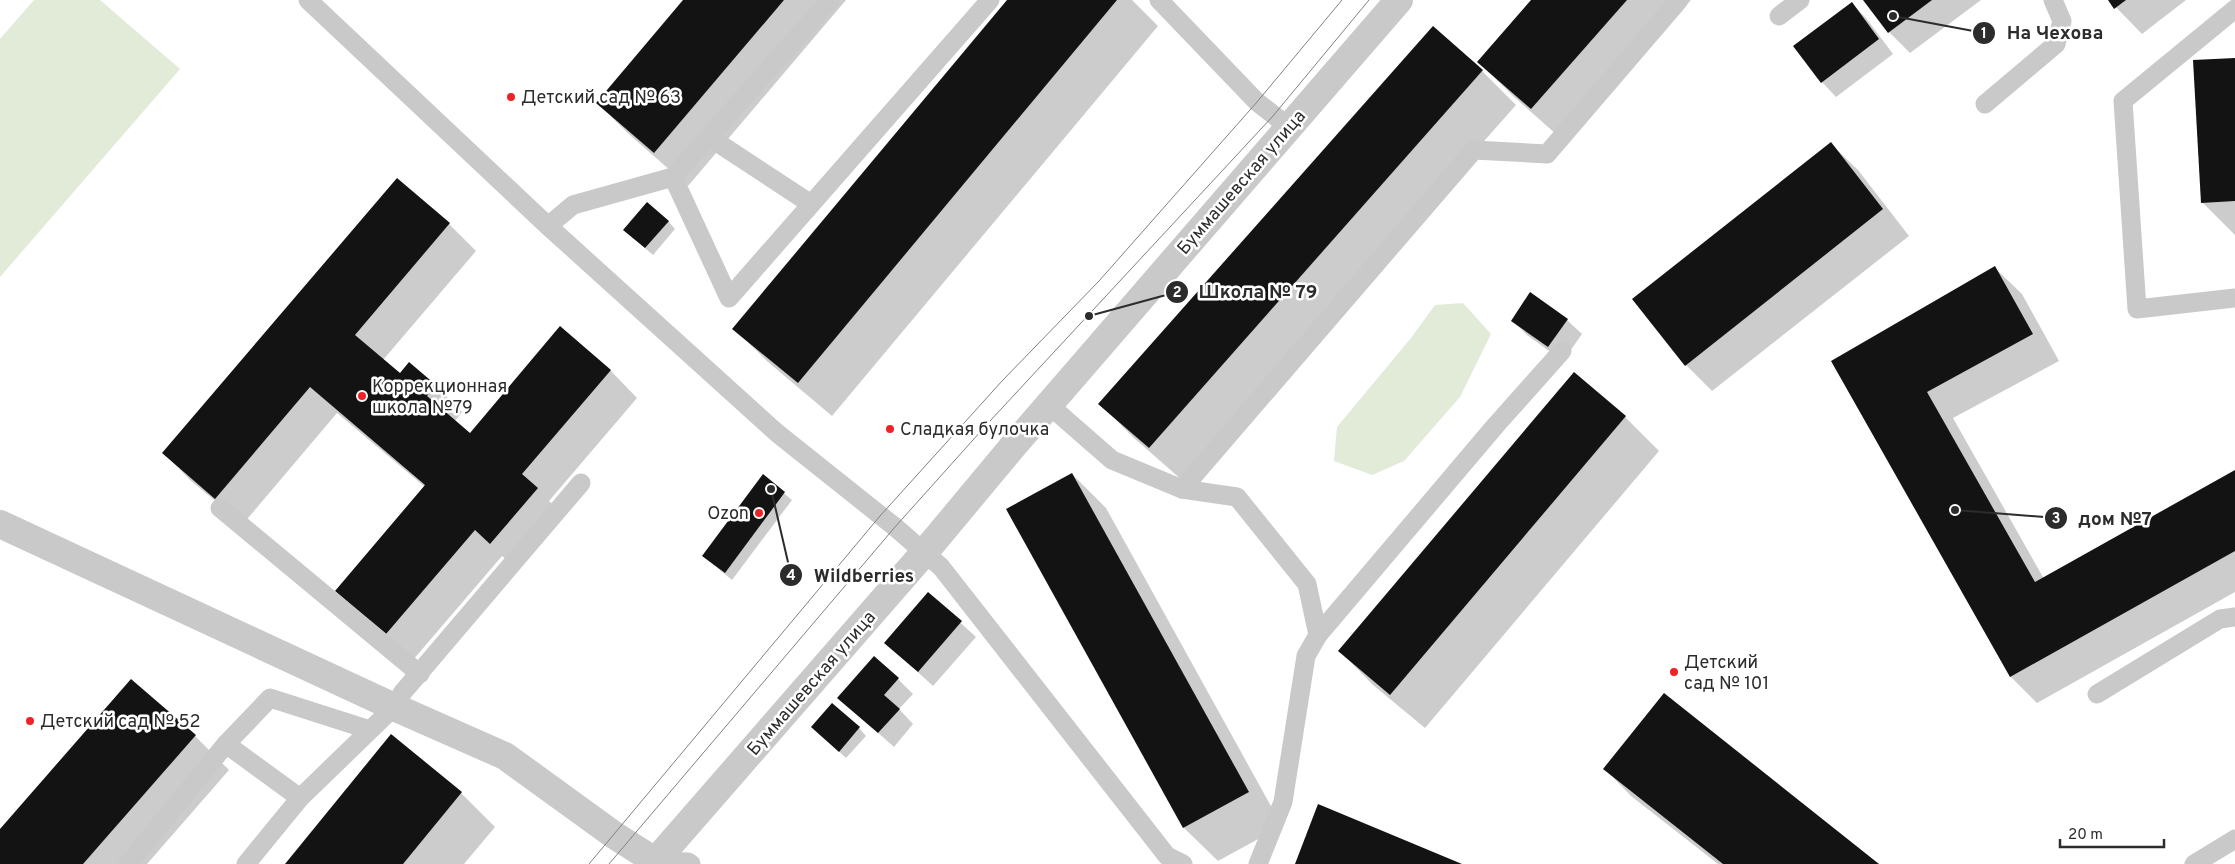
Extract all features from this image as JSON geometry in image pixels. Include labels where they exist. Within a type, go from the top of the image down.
[{"type":"street","name":"Буммашевская улица","points":[[654,863],[924,553],[1049,405],[1399,0]]},
{"type":"street","points":[[0,524],[394,707],[506,756],[614,836],[654,863]]},
{"type":"lane","points":[[308,0],[548,226],[776,433],[895,527],[941,568],[1168,856],[1183,864]]},
{"type":"lane","points":[[548,226],[573,205],[673,178],[830,0]]},
{"type":"lane","points":[[673,178],[729,298],[990,0]]},
{"type":"lane","points":[[1159,0],[1257,102],[1289,127]]},
{"type":"lane","points":[[1182,488],[1474,150],[1547,154],[1679,0]]},
{"type":"lane","points":[[1779,16],[1800,0]]},
{"type":"lane","points":[[1985,104],[2056,44],[2062,22],[2053,0]]},
{"type":"lane","points":[[2235,9],[2123,101],[2137,309],[2235,298]]},
{"type":"lane","points":[[709,137],[811,204]]},
{"type":"lane","points":[[1258,864],[1283,802],[1306,656],[1318,635],[1496,425],[1562,351]]},
{"type":"lane","points":[[1049,405],[1112,460],[1182,488],[1237,497],[1307,584],[1318,635]]},
{"type":"lane","points":[[246,864],[300,798],[394,707],[581,483]]},
{"type":"lane","points":[[220,508],[420,674]]},
{"type":"lane","points":[[2097,694],[2220,620],[2235,617]]},
{"type":"lane","points":[[128,864],[226,744],[270,698],[370,730]]},
{"type":"lane","points":[[226,744],[300,798]]},
{"type":"lane","points":[[2194,864],[2235,840]]},
{"type":"lane","points":[[654,863],[688,862],[691,864]]},
{"type":"green space","points":[[34,0],[100,0],[180,69],[0,277],[0,39]]},
{"type":"green space","points":[[1463,303],[1491,334],[1460,397],[1404,461],[1372,475],[1334,461],[1337,427],[1411,338],[1435,305]]},
{"type":"building","points":[[683,0],[784,0],[654,153],[596,103]]},
{"type":"building","points":[[1007,0],[1117,0],[798,383],[732,329]]},
{"type":"building","points":[[1531,0],[1627,0],[1531,109],[1477,62]]},
{"type":"building","points":[[1863,0],[1932,0],[1888,33]]},
{"type":"building","points":[[2108,0],[2126,0],[2114,9]]},
{"type":"building","points":[[1852,2],[1879,39],[1821,83],[1793,46]]},
{"type":"building","points":[[1433,26],[1483,70],[1149,448],[1098,404]]},
{"type":"building","points":[[2235,58],[2235,201],[2201,203],[2193,60]]},
{"type":"building","points":[[1831,142],[1883,209],[1685,366],[1632,299]]},
{"type":"building","points":[[397,178],[450,223],[355,335],[400,373],[409,362],[436,385],[427,396],[470,433],[560,326],[611,370],[522,474],[538,488],[490,544],[475,530],[386,634],[335,591],[425,485],[310,387],[215,499],[162,453]]},
{"type":"building","points":[[647,202],[669,221],[645,248],[623,230]]},
{"type":"building","points":[[1995,266],[2033,334],[1927,392],[2035,582],[2235,470],[2235,551],[2010,677],[1831,361]]},
{"type":"building","points":[[1530,292],[1568,319],[1548,347],[1511,321]]},
{"type":"building","points":[[1574,372],[1626,416],[1390,695],[1338,651]]},
{"type":"building","points":[[1072,473],[1249,792],[1183,828],[1006,509]]},
{"type":"building","points":[[763,474],[785,492],[725,573],[702,556]]},
{"type":"building","points":[[928,592],[962,621],[918,672],[884,643]]},
{"type":"building","points":[[874,656],[899,678],[884,695],[900,709],[878,733],[837,698]]},
{"type":"building","points":[[131,679],[196,735],[83,864],[0,864],[0,829]]},
{"type":"building","points":[[1664,693],[1879,864],[1723,864],[1603,769]]},
{"type":"building","points":[[832,703],[860,727],[839,752],[811,727]]},
{"type":"building","points":[[391,734],[462,792],[403,864],[285,864]]},
{"type":"building","points":[[1318,804],[1462,864],[1295,864]]},
{"type":"tram line","points":[[589,864],[880,516],[1002,381],[1099,281],[1257,102],[1342,0]]},
{"type":"tram line","points":[[609,864],[895,527],[990,421],[1273,116],[1369,0]]},
{"type":"place","name":"На Чехова","points":[[1893,16]]},
{"type":"place","name":"Детский сад № 63","points":[[511,97]]},
{"type":"place","name":"Школа № 79","points":[[1089,316]]},
{"type":"place","name":"Коррекционная школа №79","points":[[362,396]]},
{"type":"place","name":"Сладкая булочка","points":[[890,429]]},
{"type":"place","name":"Wildberries","points":[[771,489]]},
{"type":"place","name":"дом №7","points":[[1955,510]]},
{"type":"place","name":"Ozon","points":[[759,513]]},
{"type":"place","name":"Детский сад № 101","points":[[1674,672]]},
{"type":"place","name":"Детский сад № 52","points":[[30,721]]}]
